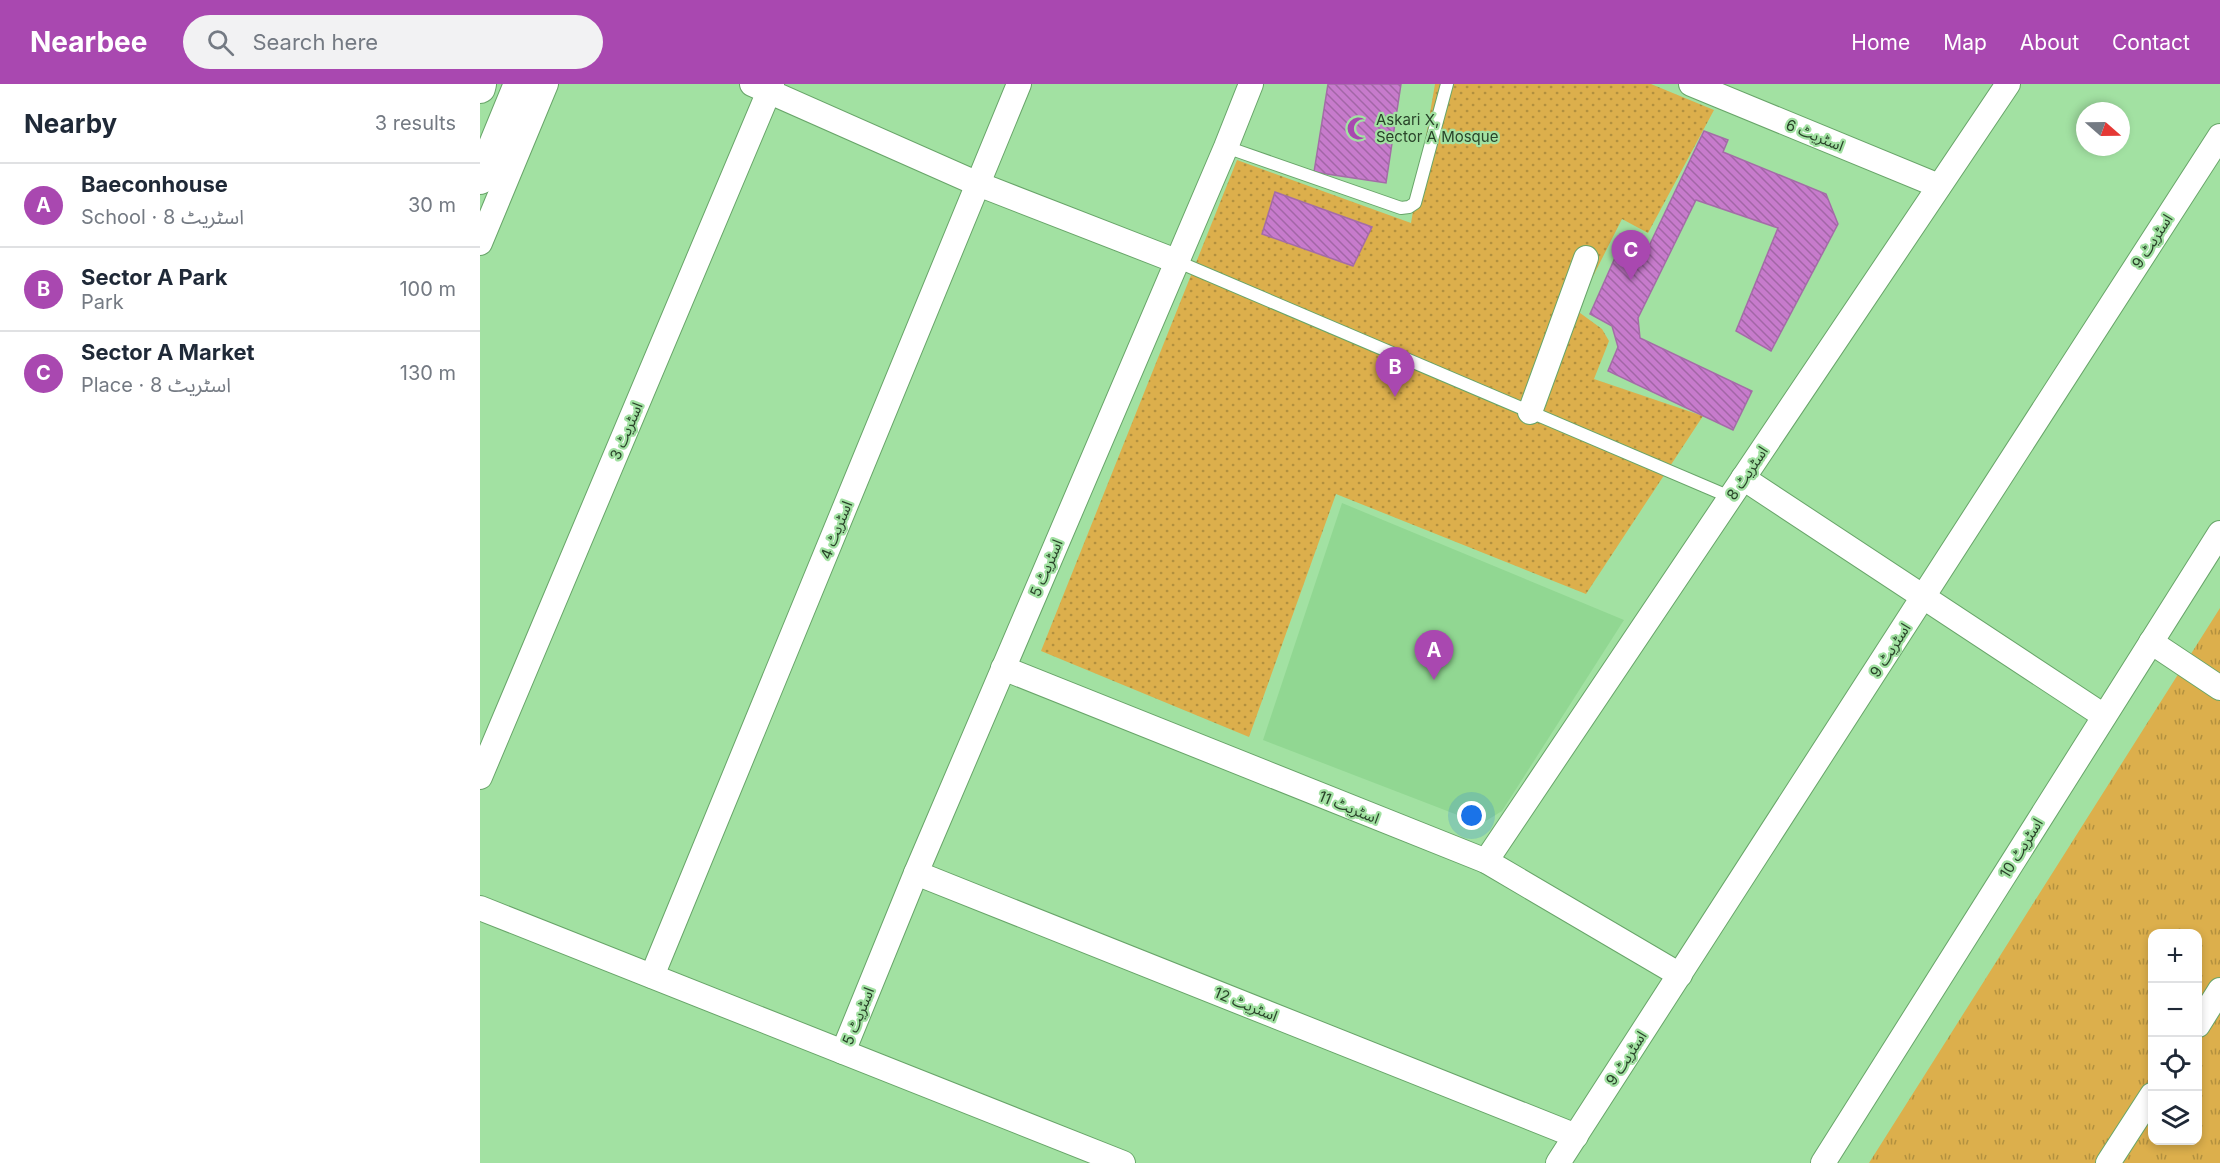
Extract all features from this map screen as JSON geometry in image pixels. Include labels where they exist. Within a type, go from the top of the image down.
[{"type":"street","points":[[480,179],[519,84]]},
{"type":"street","points":[[480,243],[546,84]]},
{"type":"street","name":"اسٹریٹ 4","points":[[652,976],[1018,84]]},
{"type":"street","name":"اسٹریٹ 5","points":[[843,1052],[916,873],[1251,84]]},
{"type":"street","name":"اسٹریٹ 6","points":[[1691,84],[1939,186]]},
{"type":"street","name":"اسٹریٹ 8","points":[[1486,861],[2008,84]]},
{"type":"street","points":[[764,86],[978,184],[1176,261]]},
{"type":"street","name":"اسٹریٹ 3","points":[[480,777],[764,86]]},
{"type":"street","name":"اسٹریٹ 9","points":[[1558,1163],[2220,136]]},
{"type":"street","points":[[1530,412],[1586,258]]},
{"type":"street","points":[[1737,487],[1924,597],[2104,716]]},
{"type":"street","name":"اسٹریٹ 10","points":[[1823,1163],[2220,533]]},
{"type":"street","points":[[2151,642],[2220,687]]},
{"type":"street","name":"اسٹریٹ 11","points":[[1003,668],[1486,861],[1680,975]]},
{"type":"street","name":"اسٹریٹ 12","points":[[916,873],[1576,1136]]},
{"type":"street","points":[[480,908],[1123,1163]]},
{"type":"street","points":[[2202,1019],[2220,990]]},
{"type":"street","points":[[2108,1163],[2148,1101]]},
{"type":"lane","points":[[1226,147],[1401,208],[1409,207],[1415,203],[1447,84]]},
{"type":"lane","points":[[1176,261],[1530,412],[1737,487]]},
{"type":"shaded area","points":[[1342,503],[1624,620],[1502,811],[1481,824],[1263,740]]},
{"type":"green space","points":[[1435,84],[1651,84],[1714,110],[1648,233],[1622,219],[1576,310],[1602,329],[1609,341],[1594,379],[1703,416],[1586,594],[1336,494],[1249,737],[1041,651],[1237,160],[1411,223]]},
{"type":"green space","points":[[2220,608],[2220,1163],[1869,1163]]},
{"type":"building","name":"Askari X, Sector A Mosque","points":[[1328,84],[1401,84],[1386,183],[1314,172]]},
{"type":"building","points":[[1704,131],[1728,140],[1723,152],[1826,194],[1838,224],[1771,351],[1736,331],[1778,228],[1696,200],[1638,318],[1640,338],[1752,391],[1733,430],[1608,371],[1618,347],[1612,326],[1590,314],[1626,233],[1649,246]]},
{"type":"building","points":[[1275,192],[1372,227],[1353,266],[1262,234]]},
{"type":"place","name":"Askari X, Sector A Mosque","points":[[1358,128]]},
{"type":"place","name":"Sector A Market","points":[[1631,280]]},
{"type":"place","name":"Sector A Park","points":[[1395,397]]},
{"type":"place","name":"Baeconhouse","points":[[1434,680]]}]
